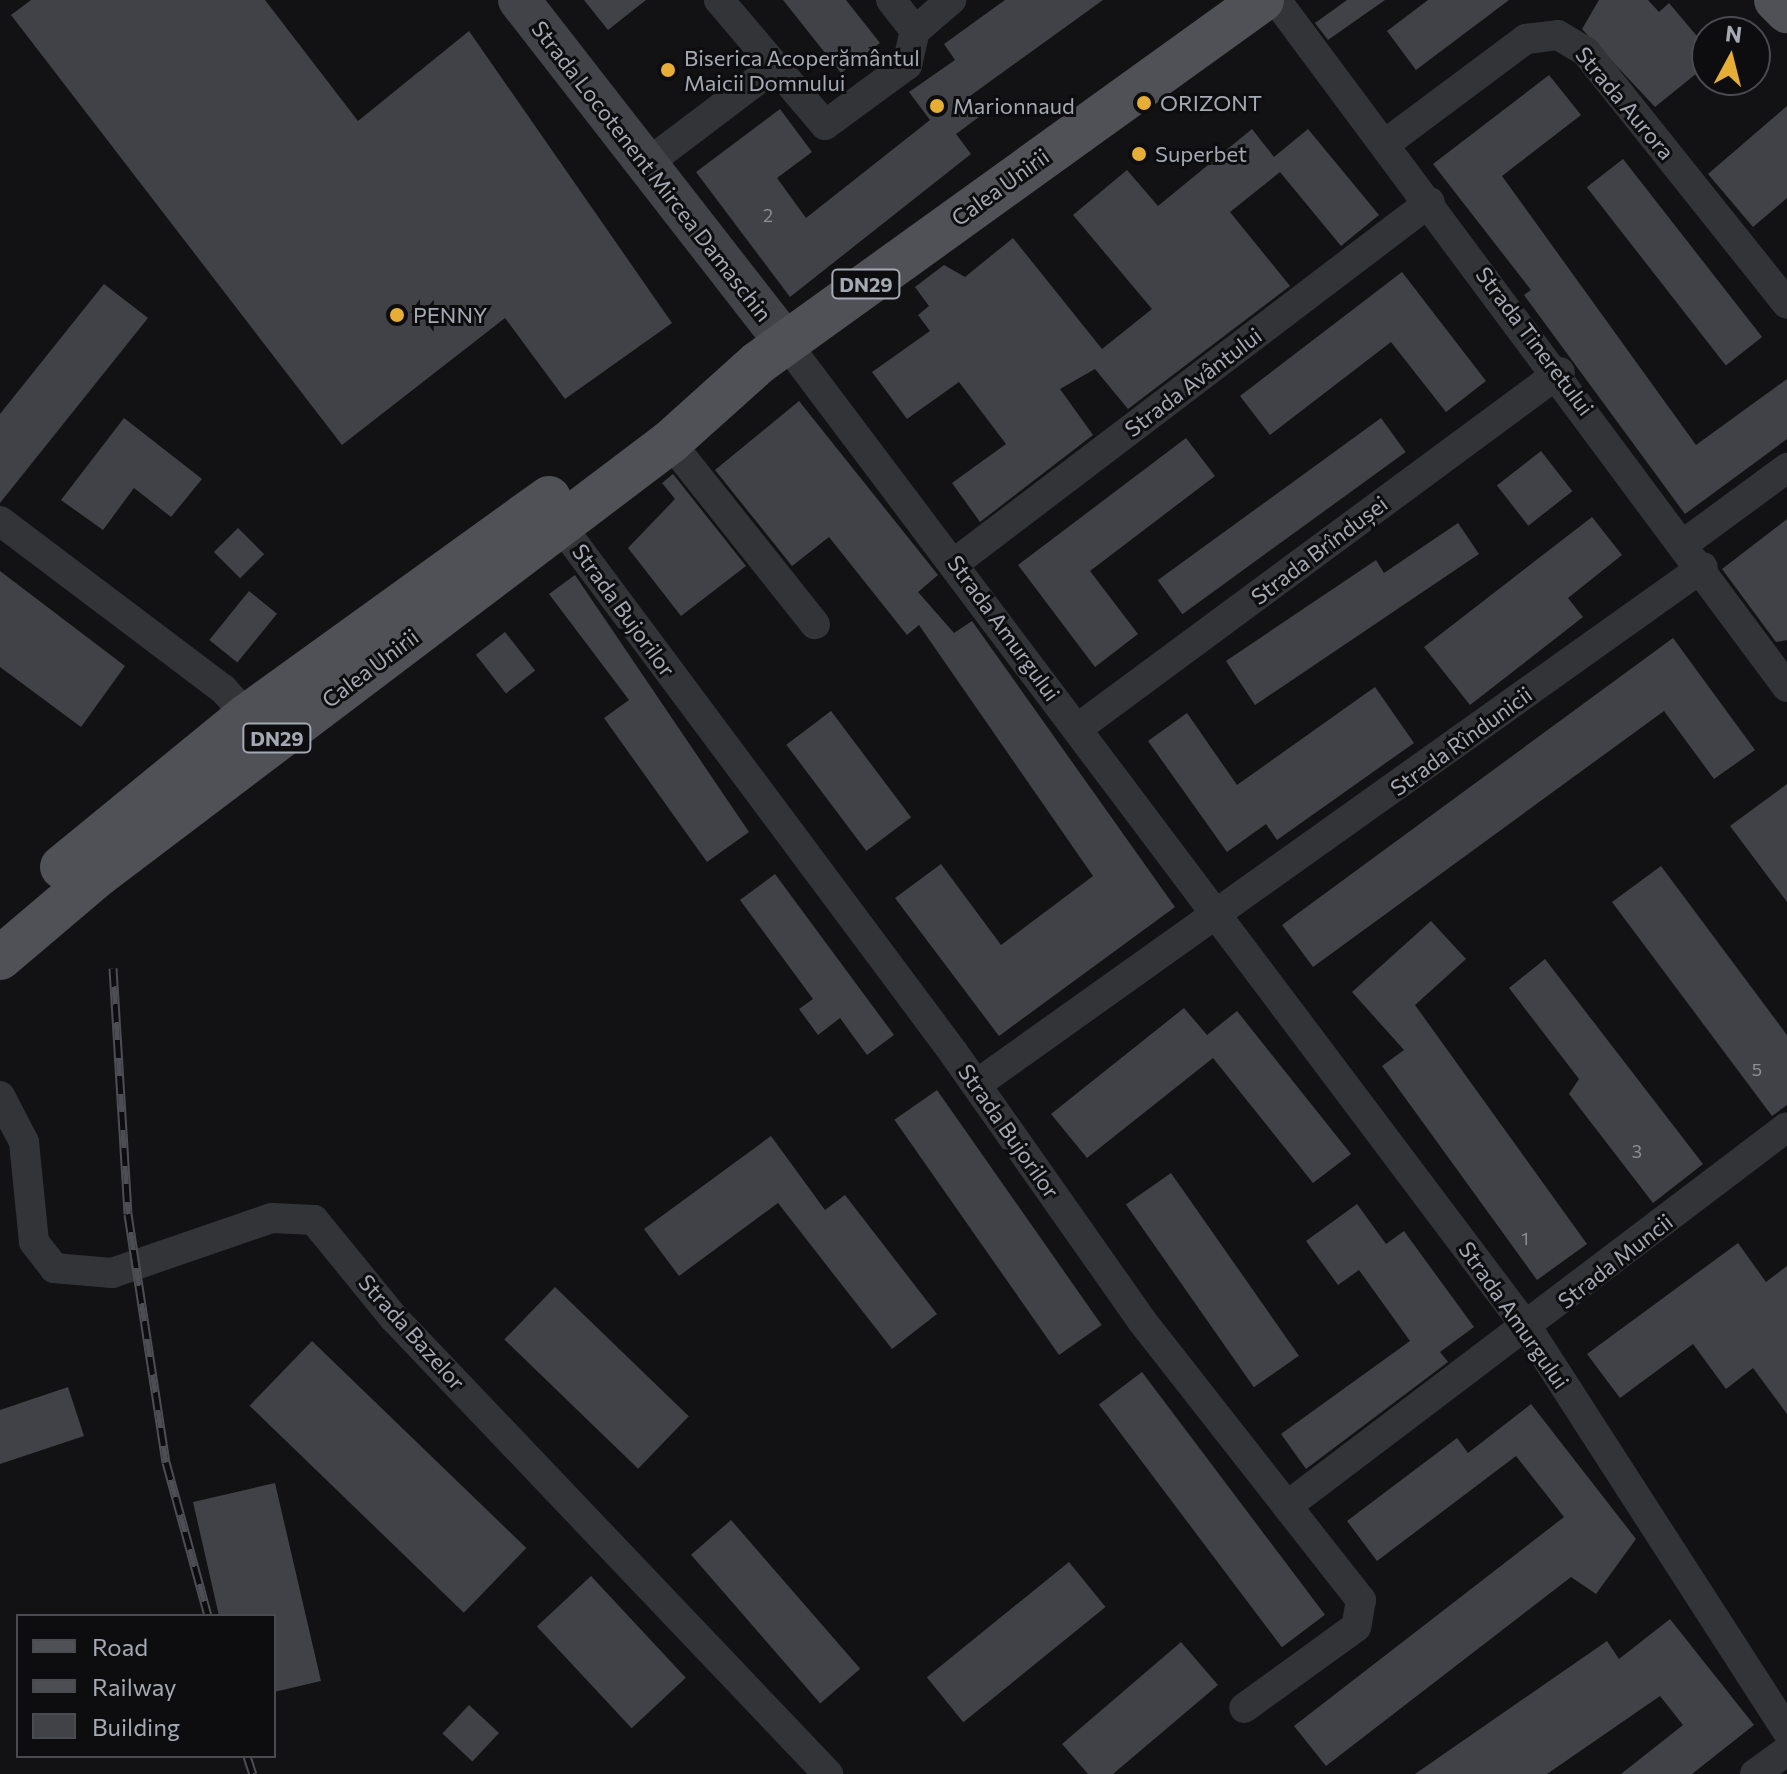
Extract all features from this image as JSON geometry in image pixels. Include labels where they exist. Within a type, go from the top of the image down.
[{"type":"main road","name":"Calea Unirii","points":[[0,958],[259,729],[561,526],[670,442],[740,376],[1262,0]]},
{"type":"main road","points":[[1776,0],[1787,11]]},
{"type":"main road","name":"Calea Unirii","points":[[0,921],[259,729],[668,412],[740,376]]},
{"type":"street","name":"Strada Locotenent Mircea Damaschin","points":[[519,0],[786,343]]},
{"type":"street","points":[[719,0],[772,69],[825,125],[907,65],[915,31],[951,0]]},
{"type":"street","points":[[891,0],[915,31]]},
{"type":"street","name":"Strada Tineretului","points":[[1276,0],[1560,372],[1787,687]]},
{"type":"street","name":"Strada Aurora","points":[[1385,144],[1526,39],[1558,35],[1586,52],[1787,304]]},
{"type":"street","points":[[645,165],[772,69]]},
{"type":"street","name":"Strada Avântului","points":[[956,562],[1430,202]]},
{"type":"street","name":"Strada Amurgului","points":[[786,343],[956,562],[1528,1329],[1787,1731]]},
{"type":"street","name":"Strada Brîndușei","points":[[1078,728],[1560,372]]},
{"type":"street","points":[[670,442],[815,624]]},
{"type":"street","points":[[1685,543],[1787,468]]},
{"type":"street","points":[[0,521],[259,729]]},
{"type":"street","name":"Strada Bujorilor","points":[[561,526],[977,1084],[1142,1321],[1354,1588],[1360,1619],[1244,1708]]},
{"type":"street","name":"Strada Rîndunicii","points":[[1219,915],[1703,567]]},
{"type":"street","points":[[977,1084],[1219,915]]},
{"type":"street","name":"Strada Bazelor","points":[[0,1096],[24,1142],[34,1242],[54,1268],[112,1273],[272,1218],[314,1220],[394,1318],[828,1774]]},
{"type":"street","name":"Strada Muncii","points":[[1287,1506],[1528,1329],[1787,1127]]},
{"type":"street","points":[[1755,1774],[1787,1751]]},
{"type":"building","points":[[31,0],[265,0],[358,121],[469,31],[672,323],[565,399],[505,318],[342,445],[11,15]]},
{"type":"building","points":[[584,0],[646,0],[608,30]]},
{"type":"building","points":[[783,0],[846,0],[880,43],[841,73]]},
{"type":"building","points":[[1005,0],[1103,0],[970,96],[983,114],[956,134],[971,154],[790,297],[696,172],[780,109],[812,152],[777,178],[806,218],[930,120],[909,92],[955,60],[944,44]]},
{"type":"building","points":[[1347,0],[1385,0],[1328,40],[1315,23]]},
{"type":"building","points":[[1428,0],[1509,0],[1416,70],[1387,31]]},
{"type":"building","points":[[1599,0],[1648,0],[1659,12],[1669,3],[1691,29],[1691,78],[1655,107],[1582,29]]},
{"type":"building","points":[[1549,75],[1581,115],[1502,176],[1696,445],[1787,379],[1787,439],[1685,514],[1524,295],[1531,290],[1433,164]]},
{"type":"building","points":[[1787,106],[1787,198],[1753,227],[1708,174]]},
{"type":"building","points":[[1252,129],[1274,157],[1308,129],[1379,215],[1341,246],[1280,172],[1230,212],[1290,286],[1128,409],[1095,369],[1060,389],[1093,435],[980,522],[952,483],[1006,444],[959,382],[907,419],[872,372],[930,331],[918,315],[929,306],[915,287],[944,265],[965,277],[1013,238],[1102,349],[1152,309],[1073,215],[1127,170],[1158,206]]},
{"type":"building","points":[[1623,159],[1762,337],[1726,365],[1587,187]]},
{"type":"building","points":[[1402,272],[1486,381],[1446,412],[1391,342],[1270,435],[1240,396]]},
{"type":"building","points":[[104,284],[148,318],[0,503],[0,414]]},
{"type":"building","points":[[799,401],[938,575],[918,592],[954,633],[972,621],[1175,907],[999,1036],[895,898],[941,864],[1001,945],[1093,876],[919,625],[907,635],[829,537],[792,566],[715,470]]},
{"type":"building","points":[[124,418],[202,479],[171,517],[134,488],[103,530],[61,500]]},
{"type":"building","points":[[1381,418],[1406,452],[1182,614],[1158,580]]},
{"type":"building","points":[[1186,438],[1215,476],[1090,571],[1138,634],[1095,667],[1018,565]]},
{"type":"building","points":[[1541,451],[1572,491],[1528,526],[1497,485]]},
{"type":"building","points":[[673,474],[746,566],[681,616],[628,548],[675,499],[662,483]]},
{"type":"building","points":[[1592,517],[1622,555],[1568,598],[1583,617],[1470,705],[1424,647]]},
{"type":"building","points":[[1787,519],[1787,640],[1776,642],[1722,569]]},
{"type":"building","points":[[1458,523],[1479,554],[1255,705],[1226,661],[1376,560],[1384,573]]},
{"type":"building","points":[[238,528],[264,554],[240,578],[214,552]]},
{"type":"building","points":[[0,571],[125,666],[81,727],[0,667]]},
{"type":"building","points":[[575,575],[749,832],[707,862],[604,718],[629,700],[549,594]]},
{"type":"building","points":[[249,591],[277,614],[237,663],[209,640]]},
{"type":"building","points":[[505,632],[535,671],[506,693],[476,655]]},
{"type":"building","points":[[1673,638],[1755,750],[1714,779],[1664,711],[1313,967],[1282,925]]},
{"type":"building","points":[[1375,687],[1414,743],[1277,840],[1266,824],[1227,852],[1148,741],[1187,713],[1237,785]]},
{"type":"building","points":[[831,711],[911,817],[866,851],[786,745]]},
{"type":"building","points":[[1787,784],[1787,902],[1730,826]]},
{"type":"building","points":[[1661,866],[1787,1035],[1787,1105],[1772,1116],[1612,902]]},
{"type":"building","points":[[775,874],[894,1035],[867,1055],[840,1018],[818,1035],[799,1009],[813,999],[740,900]]},
{"type":"building","points":[[1431,921],[1466,959],[1415,1005],[1587,1244],[1537,1280],[1382,1066],[1404,1050],[1352,992]]},
{"type":"building","points":[[1545,959],[1703,1164],[1653,1203],[1569,1094],[1579,1079],[1509,988]]},
{"type":"building","points":[[1184,1008],[1207,1035],[1237,1011],[1351,1154],[1313,1183],[1213,1058],[1087,1158],[1051,1114]]},
{"type":"building","points":[[937,1090],[1102,1325],[1059,1355],[894,1120]]},
{"type":"building","points":[[771,1136],[825,1210],[845,1195],[937,1314],[892,1349],[778,1203],[679,1276],[644,1229]]},
{"type":"building","points":[[1171,1173],[1299,1356],[1254,1387],[1126,1205]]},
{"type":"building","points":[[1357,1204],[1386,1244],[1404,1231],[1474,1327],[1440,1352],[1448,1362],[1306,1469],[1281,1434],[1410,1341],[1359,1270],[1338,1285],[1306,1241]]},
{"type":"building","points":[[1738,1243],[1766,1282],[1787,1266],[1787,1414],[1753,1368],[1726,1389],[1693,1344],[1620,1398],[1587,1354]]},
{"type":"building","points":[[555,1287],[689,1416],[638,1469],[504,1340]]},
{"type":"building","points":[[312,1341],[526,1548],[464,1613],[249,1406]]},
{"type":"building","points":[[1142,1372],[1325,1615],[1282,1647],[1099,1404]]},
{"type":"building","points":[[68,1387],[84,1436],[0,1464],[0,1410]]},
{"type":"building","points":[[1531,1404],[1636,1539],[1596,1594],[1571,1577],[1326,1766],[1294,1726],[1564,1517],[1516,1456],[1377,1561],[1347,1521],[1457,1438],[1468,1453]]},
{"type":"building","points":[[275,1483],[321,1681],[276,1692],[276,1614],[219,1614],[193,1502]]},
{"type":"building","points":[[731,1520],[860,1669],[820,1703],[691,1555]]},
{"type":"building","points":[[1069,1562],[1106,1607],[963,1722],[927,1677]]},
{"type":"building","points":[[591,1576],[686,1678],[632,1728],[537,1626]]},
{"type":"building","points":[[1670,1619],[1754,1725],[1692,1774],[1621,1774],[1683,1725],[1660,1696],[1547,1774],[1415,1774],[1607,1641],[1619,1659]]},
{"type":"building","points":[[1181,1642],[1218,1685],[1113,1774],[1088,1774],[1062,1744]]},
{"type":"building","points":[[469,1705],[499,1733],[472,1761],[442,1734]]},
{"type":"railway","points":[[113,968],[128,1214],[166,1462],[207,1614]]},
{"type":"railway","points":[[248,1758],[253,1774]]},
{"type":"place","name":"Biserica Acoperământul Maicii Domnului","points":[[668,70]]},
{"type":"place","name":"ORIZONT","points":[[1144,103]]},
{"type":"place","name":"Marionnaud","points":[[937,106]]},
{"type":"place","name":"Superbet","points":[[1139,154]]},
{"type":"place","name":"PENNY","points":[[397,315]]}]
